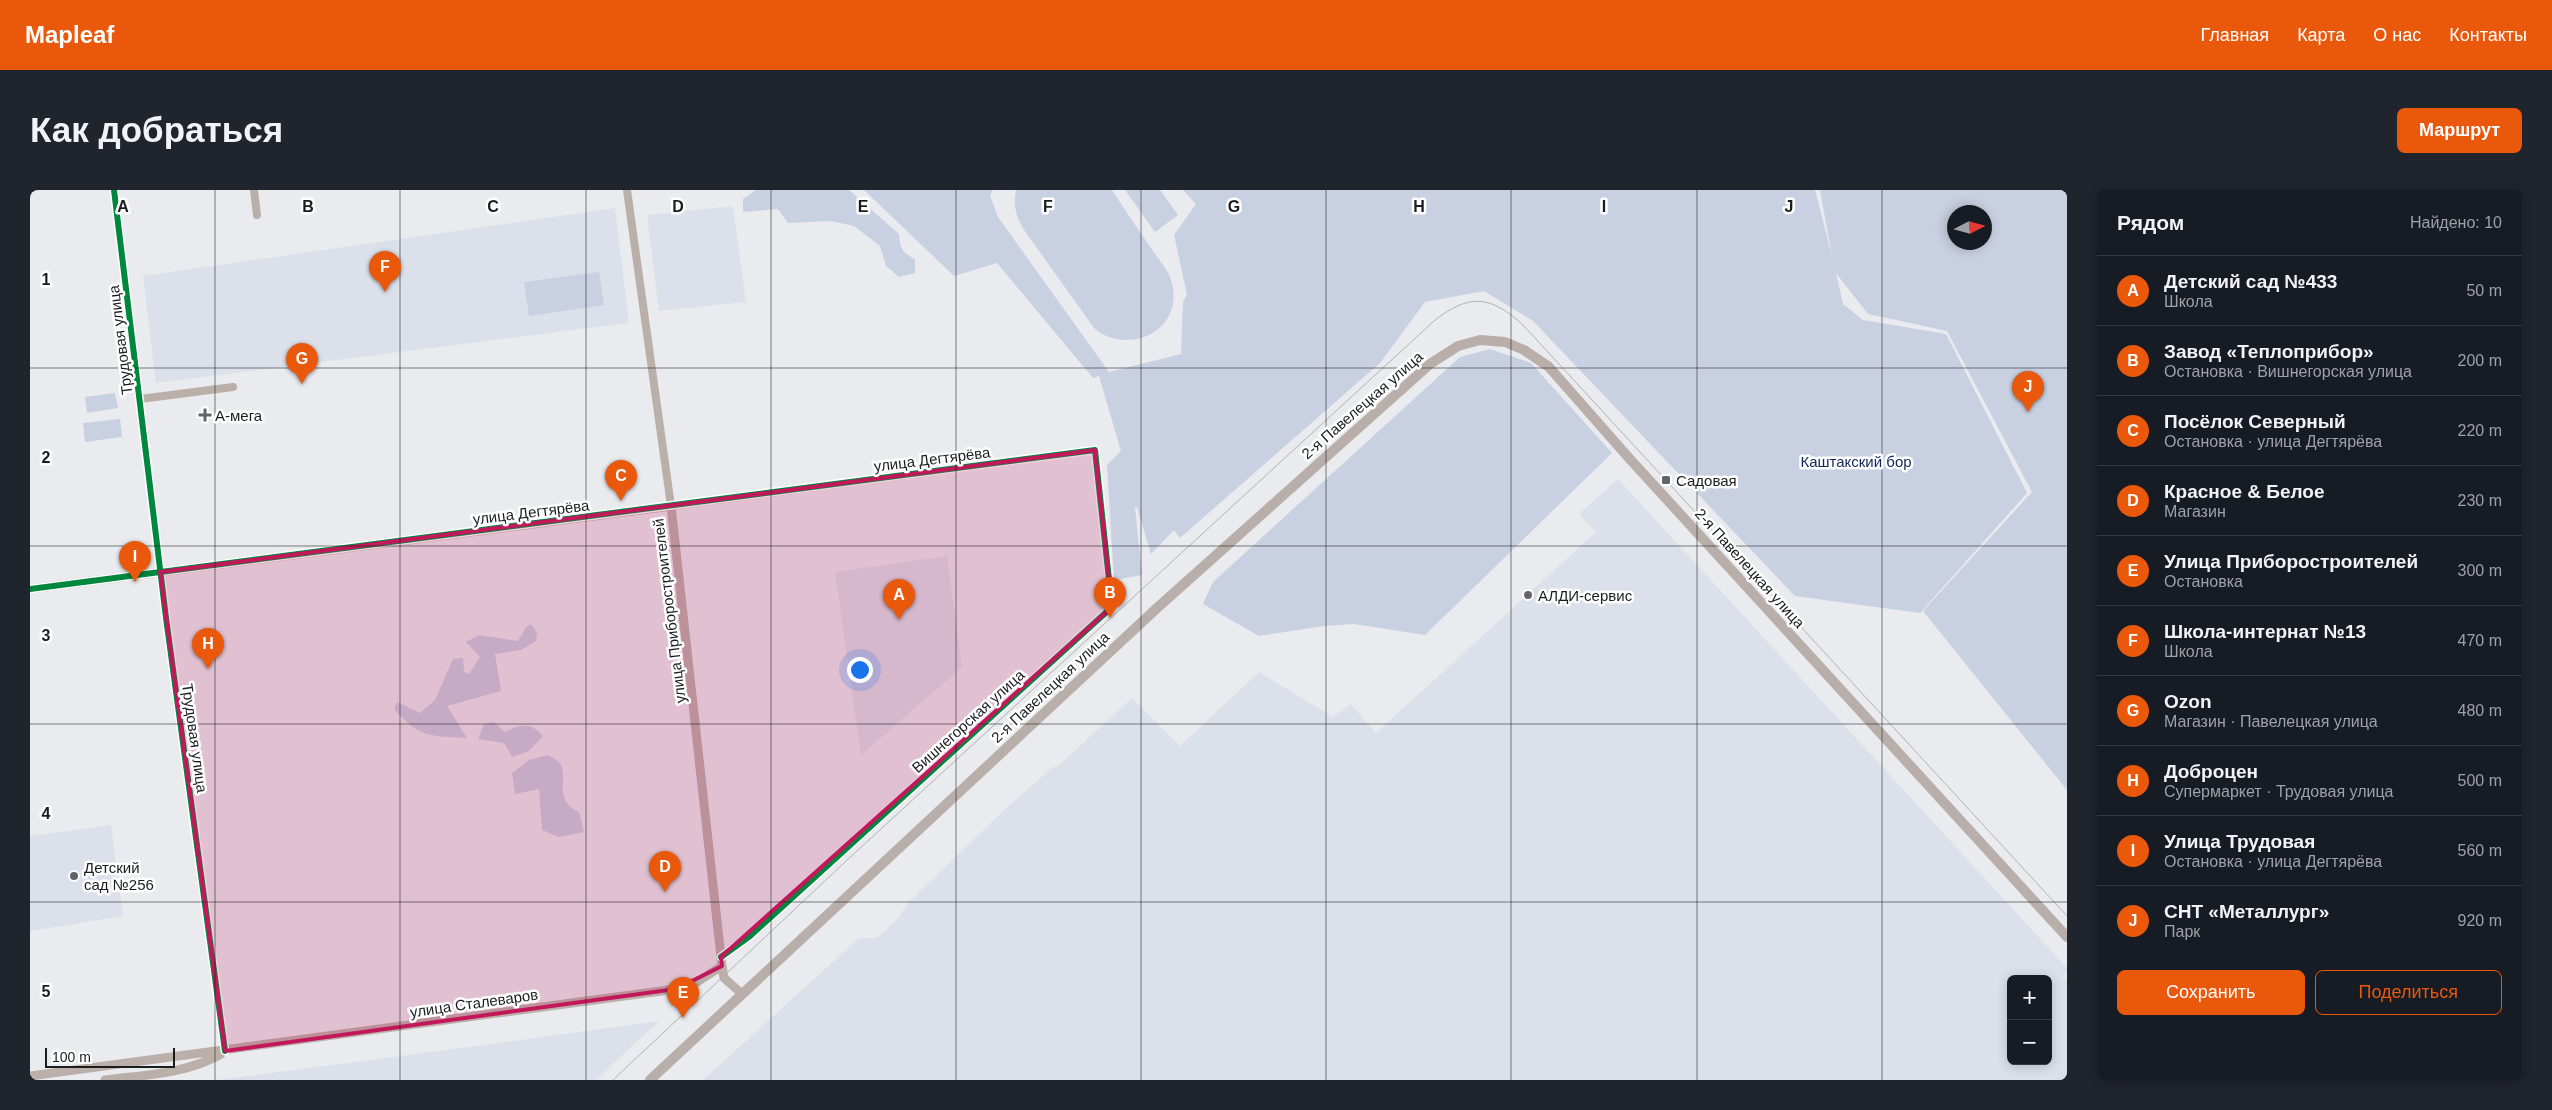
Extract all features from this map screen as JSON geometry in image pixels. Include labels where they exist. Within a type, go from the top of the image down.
[{"type":"main road","name":"2-я Павелецкая улица","points":[[650,1080],[741,993],[855,890],[1157,608],[1430,364],[1458,346],[1480,340],[1505,342],[1524,350],[1549,367],[1635,464],[2067,937]]},
{"type":"street","name":"Трудовая улица","points":[[114,190],[160,572],[225,1051]]},
{"type":"street","points":[[254,190],[257,215]]},
{"type":"street","name":"улица Приборостроителей","points":[[627,190],[671,506],[724,978],[741,993]]},
{"type":"street","points":[[140,399],[233,387]]},
{"type":"street","name":"улица Дегтярёва","points":[[30,589],[1094,450]]},
{"type":"street","name":"Вишнегорская улица","points":[[722,962],[1112,608],[1094,450]]},
{"type":"street","name":"улица Сталеваров","points":[[30,1076],[676,990],[697,982],[722,962]]},
{"type":"street","name":"улица Сталеваров","points":[[105,1080],[186,1068],[206,1062],[225,1051]]},
{"type":"highlighted area","points":[[1095,450],[1112,607],[721,957],[722,966],[676,989],[225,1051],[160,572]]},
{"type":"shaded area","points":[[733,206],[746,302],[659,311],[647,215]]},
{"type":"shaded area","points":[[615,208],[629,323],[156,383],[143,276]]},
{"type":"shaded area","points":[[1618,479],[2067,968],[2067,972],[2063,976],[2067,981],[2067,1080],[703,1080],[859,938],[877,938],[895,922],[909,902],[1001,813],[1054,766],[1056,768],[1132,698],[1180,746],[1259,672],[1333,717],[1351,704],[1376,733],[1596,532],[1579,514]]},
{"type":"shaded area","points":[[947,556],[962,667],[861,755],[835,572]]},
{"type":"shaded area","name":"Детский сад №256","points":[[111,825],[123,916],[30,931],[30,836]]},
{"type":"shaded area","points":[[659,1021],[596,1080],[217,1080],[469,1047]]},
{"type":"green space","points":[[756,190],[849,190],[899,234],[902,249],[907,255],[915,259],[915,273],[899,277],[886,266],[880,246],[854,226],[831,221],[788,223],[778,209],[743,212],[743,199]]},
{"type":"green space","name":"Каштакский бор","points":[[864,190],[993,190],[990,195],[998,217],[1109,372],[1181,354],[1183,302],[1187,294],[1174,235],[1196,204],[1183,190],[1815,190],[1832,256],[1820,190],[2067,190],[2067,790],[1923,611],[2032,492],[1947,331],[1868,314],[1836,273],[1843,304],[1863,320],[1946,334],[2027,493],[1920,613],[1795,596],[1533,321],[1484,291],[1425,302],[1380,363],[1180,538],[1174,530],[1151,554],[1137,507],[1135,507],[1142,575],[1114,580],[1107,465],[1121,451],[1099,376],[1093,378],[997,263],[954,276]]},
{"type":"green space","points":[[1016,190],[1112,190],[1170,276],[1174,299],[1169,316],[1164,323],[1150,335],[1128,340],[1116,339],[1094,328],[1024,230],[1016,211]]},
{"type":"green space","points":[[1125,190],[1160,190],[1178,215],[1155,232]]},
{"type":"green space","points":[[599,272],[604,305],[529,316],[524,282]]},
{"type":"green space","points":[[1490,349],[1531,363],[1612,453],[1425,635],[1354,624],[1324,626],[1259,636],[1203,604],[1213,582],[1460,357]]},
{"type":"green space","points":[[115,393],[118,408],[87,413],[85,397]]},
{"type":"green space","points":[[120,419],[122,437],[85,442],[83,423]]},
{"type":"green space","points":[[531,624],[537,632],[536,641],[521,650],[495,654],[501,691],[447,706],[467,738],[426,734],[411,725],[394,709],[397,702],[420,713],[435,700],[453,659],[463,658],[464,672],[469,674],[480,657],[466,642],[479,635],[518,641],[526,627]]},
{"type":"green space","points":[[494,722],[505,732],[520,726],[530,726],[539,731],[543,736],[529,751],[512,757],[504,743],[478,739],[484,724]]},
{"type":"green space","points":[[547,755],[557,760],[562,767],[564,798],[569,805],[579,812],[584,832],[559,837],[542,830],[539,789],[515,794],[512,773],[529,760]]},
{"type":"tram line","points":[[613,1080],[845,862],[1434,321],[1458,306],[1469,302],[1480,301],[1490,303],[1501,308],[1524,326],[2067,916]]},
{"type":"cycle path","points":[[114,190],[166,618],[225,1051]]},
{"type":"cycle path","points":[[30,589],[1095,450],[1112,607],[750,936],[721,957]]},
{"type":"place","name":"Школа-интернат №13","points":[[385,292]]},
{"type":"place","name":"Ozon","points":[[302,384]]},
{"type":"place","name":"СНТ «Металлург»","points":[[2028,412]]},
{"type":"place","name":"А-мега","points":[[205,415]]},
{"type":"place","name":"Садовая","points":[[1666,480]]},
{"type":"place","name":"Посёлок Северный","points":[[621,501]]},
{"type":"place","name":"Улица Трудовая","points":[[135,582]]},
{"type":"place","name":"АЛДИ-сервис","points":[[1528,595]]},
{"type":"place","name":"Завод «Теплоприбор»","points":[[1110,618]]},
{"type":"place","name":"Детский сад №433","points":[[899,620]]},
{"type":"place","name":"Доброцен","points":[[208,669]]},
{"type":"place","name":"Детский сад №256","points":[[74,876]]},
{"type":"place","name":"Красное & Белое","points":[[665,892]]},
{"type":"place","name":"Улица Приборостроителей","points":[[683,1018]]}]
